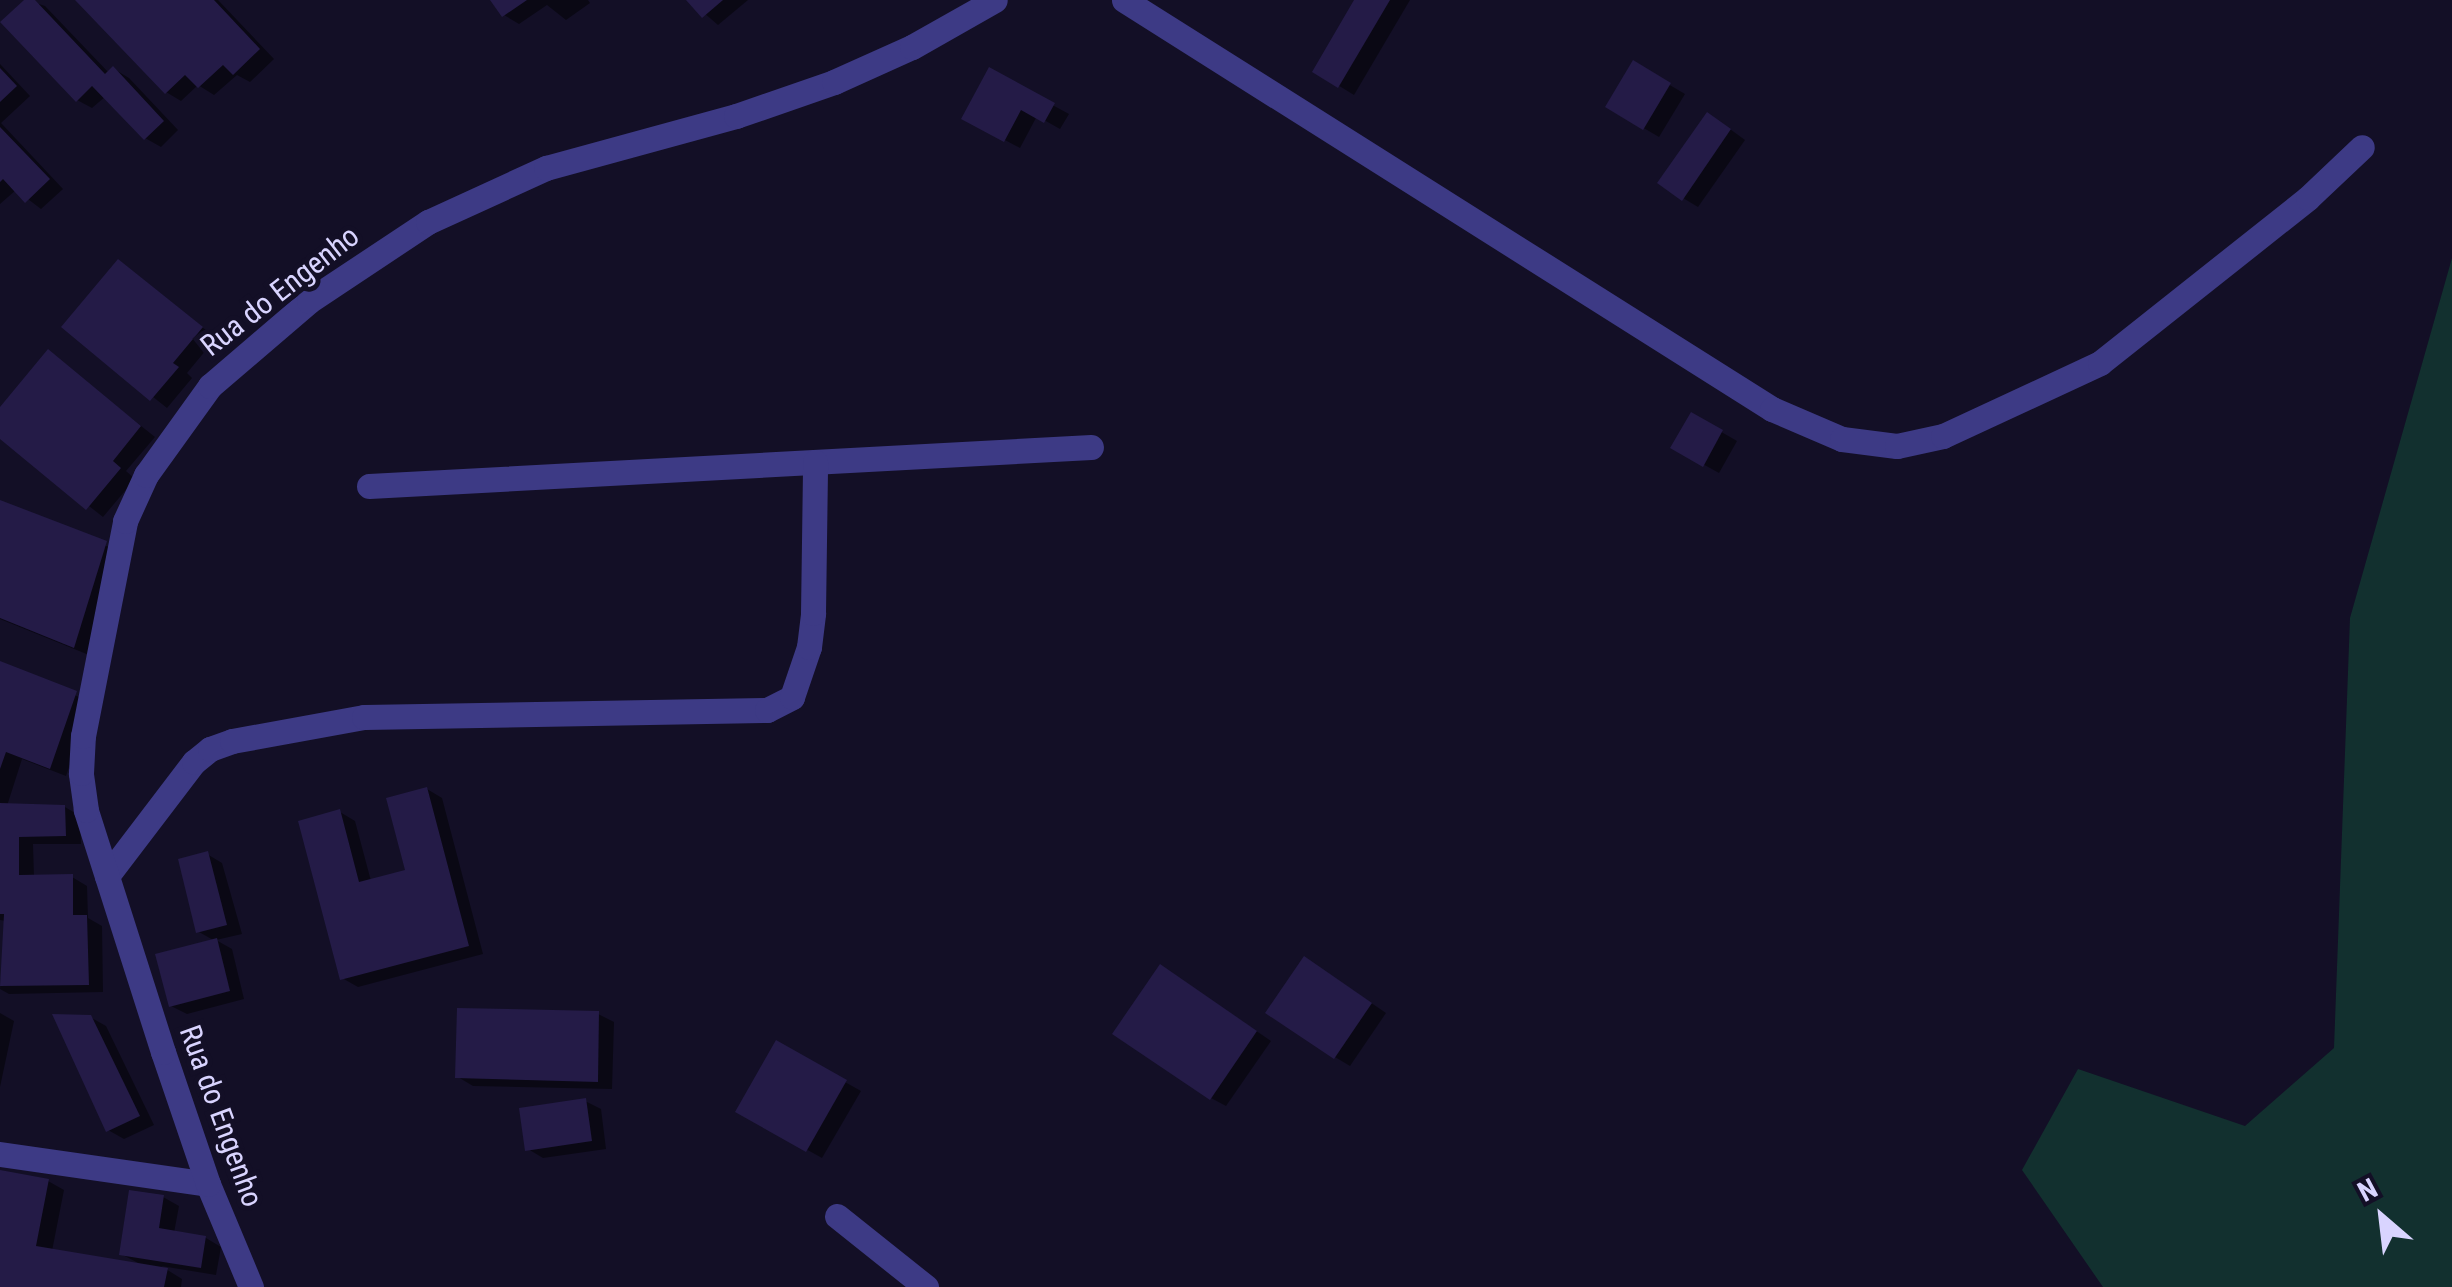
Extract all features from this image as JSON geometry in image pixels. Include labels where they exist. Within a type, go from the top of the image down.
[{"type":"street","name":"Rua do Engenho","points":[[250,1287],[208,1184],[86,810],[81,773],[84,736],[125,522],[146,474],[210,386],[310,302],[428,222],[546,168],[736,116],[834,82],[912,47],[996,0]]},
{"type":"street","points":[[1124,0],[1772,410],[1842,439],[1860,442],[1897,446],[1943,436],[2100,363],[2308,198],[2362,147]]},
{"type":"street","points":[[368,486],[1091,447]]},
{"type":"street","points":[[107,876],[194,762],[210,749],[232,741],[364,717],[767,710],[792,697],[809,648],[813,613],[816,462]]},
{"type":"street","points":[[0,1154],[208,1184]]},
{"type":"street","points":[[837,1216],[926,1287]]},
{"type":"green space","points":[[2452,258],[2452,1287],[2103,1287],[2022,1170],[2078,1069],[2245,1126],[2334,1048],[2350,618]]},
{"type":"building","points":[[24,0],[35,0],[105,74],[113,66],[164,121],[144,140],[92,86],[76,102],[0,22]]},
{"type":"building","points":[[75,0],[214,0],[260,49],[233,75],[223,65],[198,88],[185,75],[165,94]]},
{"type":"building","points":[[490,0],[527,0],[502,17]]},
{"type":"building","points":[[686,0],[723,0],[702,18]]},
{"type":"building","points":[[1354,0],[1390,0],[1338,88],[1312,72]]},
{"type":"building","points":[[1633,60],[1671,83],[1643,130],[1605,107]]},
{"type":"building","points":[[989,67],[1055,103],[1044,123],[1021,110],[1004,142],[961,119]]},
{"type":"building","points":[[0,68],[17,86],[0,102]]},
{"type":"building","points":[[1707,112],[1731,129],[1682,201],[1657,183]]},
{"type":"building","points":[[0,127],[50,179],[25,203],[3,179],[0,182]]},
{"type":"building","points":[[118,259],[203,327],[173,363],[179,367],[150,401],[61,327]]},
{"type":"building","points":[[48,349],[141,426],[113,461],[121,468],[86,510],[0,439],[0,407]]},
{"type":"building","points":[[1691,412],[1723,430],[1703,467],[1670,448]]},
{"type":"building","points":[[0,500],[107,541],[74,648],[0,618]]},
{"type":"building","points":[[0,661],[77,691],[50,769],[6,752],[0,769]]},
{"type":"building","points":[[427,787],[469,946],[340,980],[298,821],[340,809],[359,882],[405,870],[386,798]]},
{"type":"building","points":[[0,803],[65,805],[66,836],[19,837],[19,875],[73,874],[73,915],[87,915],[89,985],[0,986],[4,914],[0,914]]},
{"type":"building","points":[[208,851],[227,925],[196,933],[178,859]]},
{"type":"building","points":[[217,938],[230,991],[169,1007],[155,954]]},
{"type":"building","points":[[1304,956],[1372,1003],[1334,1059],[1265,1013]]},
{"type":"building","points":[[1160,964],[1257,1031],[1210,1100],[1112,1034]]},
{"type":"building","points":[[457,1008],[599,1011],[598,1082],[455,1078]]},
{"type":"building","points":[[52,1014],[91,1015],[140,1116],[106,1132]]},
{"type":"building","points":[[776,1040],[847,1080],[806,1152],[735,1112]]},
{"type":"building","points":[[586,1098],[592,1141],[525,1151],[519,1108]]},
{"type":"building","points":[[0,1170],[49,1179],[36,1246],[168,1268],[164,1287],[0,1287]]},
{"type":"building","points":[[129,1190],[164,1195],[159,1228],[206,1236],[201,1268],[119,1255]]}]
